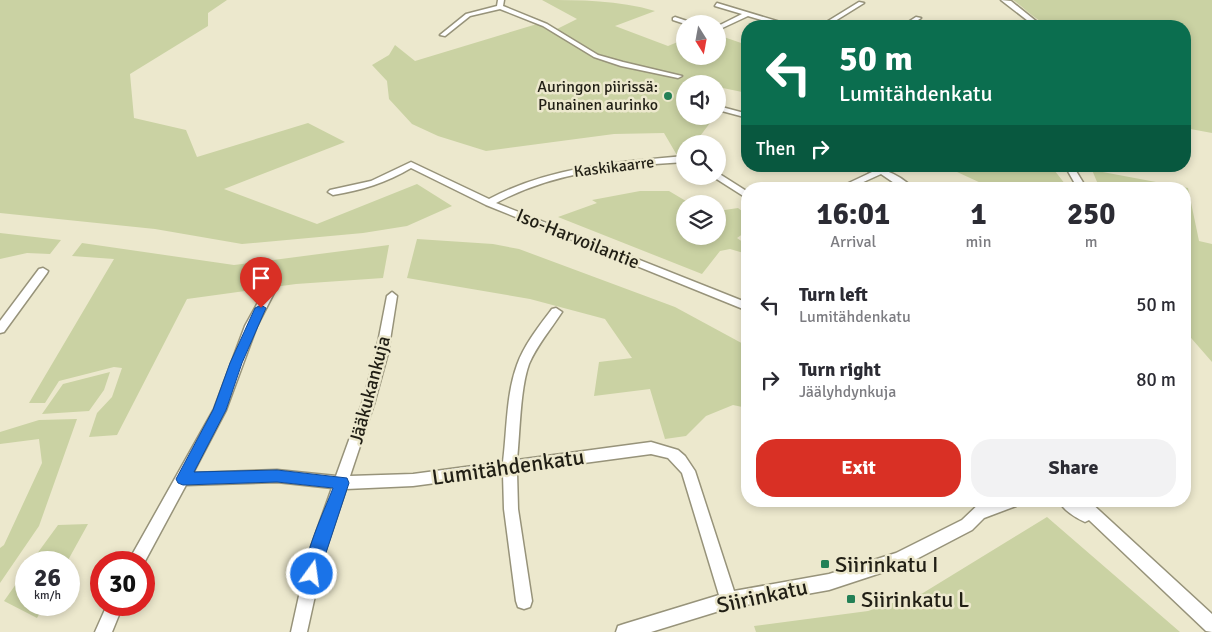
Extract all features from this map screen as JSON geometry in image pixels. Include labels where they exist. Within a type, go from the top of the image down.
[{"type":"street","points":[[1004,0],[1018,8],[1029,20]]},
{"type":"street","points":[[443,35],[468,15],[500,3],[545,25],[596,56],[621,64],[676,76]]},
{"type":"street","points":[[833,20],[861,3]]},
{"type":"street","points":[[717,5],[768,20]]},
{"type":"street","points":[[726,24],[747,14]]},
{"type":"street","points":[[726,110],[741,114]]},
{"type":"street","name":"Kaskikaarre","points":[[489,203],[513,190],[577,170],[676,160]]},
{"type":"street","name":"Iso-Harvoilantie","points":[[333,192],[373,185],[411,164],[489,203],[741,304]]},
{"type":"street","points":[[856,182],[880,172]]},
{"type":"street","points":[[884,172],[899,182]]},
{"type":"street","points":[[726,181],[741,191]]},
{"type":"street","points":[[0,329],[43,271]]},
{"type":"street","points":[[142,551],[220,410],[251,326],[270,291]]},
{"type":"street","name":"Jääkukankuja","points":[[299,632],[316,555],[342,483],[382,353],[392,296]]},
{"type":"street","points":[[524,601],[511,509],[510,466],[516,401],[523,365],[539,335],[556,312]]},
{"type":"street","name":"Lumitähdenkatu","points":[[183,479],[277,476],[342,483],[413,480],[651,448],[666,450],[679,456],[688,471],[730,600]]},
{"type":"street","name":"Siirinkatu","points":[[624,632],[730,600],[829,582],[899,560],[967,525],[986,507]]},
{"type":"street","name":"Siirinkatu","points":[[978,515],[997,507]]},
{"type":"street","points":[[1074,507],[1124,545]]},
{"type":"street","points":[[1085,507],[1212,625]]},
{"type":"street","points":[[103,632],[110,616]]},
{"type":"green space","points":[[0,0],[227,0],[208,13],[208,26],[130,74],[134,118],[186,130],[197,157],[308,123],[345,142],[224,189],[317,224],[417,184],[452,206],[407,226],[363,233],[242,244],[155,229],[0,213]]},
{"type":"green space","points":[[542,0],[613,3],[655,11],[615,26],[668,46],[676,43],[676,65],[726,65],[726,38],[741,43],[741,92],[726,89],[726,75],[676,75],[676,125],[708,125],[701,135],[676,135],[676,154],[664,133],[614,134],[486,151],[438,136],[412,124],[389,99],[387,81],[372,65],[389,55],[395,45],[415,61],[537,24],[551,32],[577,19]]},
{"type":"green space","points":[[1013,0],[1212,0],[1212,133],[1191,129],[1191,20],[1039,20]]},
{"type":"green space","points":[[957,172],[1056,172],[1064,182],[979,182]]},
{"type":"green space","points":[[1093,172],[1103,172],[1156,182],[1097,182]]},
{"type":"green space","points":[[640,191],[669,191],[676,195],[676,245],[726,245],[726,210],[738,208],[741,210],[741,235],[737,238],[741,241],[741,252],[730,249],[720,251],[702,274],[558,217],[597,203],[592,200]]},
{"type":"green space","points":[[1191,202],[1199,241],[1212,244],[1212,362],[1191,338]]},
{"type":"green space","points":[[0,233],[61,240],[50,254],[27,253],[0,259]]},
{"type":"green space","points":[[417,239],[493,244],[519,249],[675,307],[741,343],[741,407],[733,405],[706,416],[686,436],[665,439],[650,389],[594,396],[599,362],[632,358],[605,319],[530,299],[407,278]]},
{"type":"green space","points":[[82,243],[234,265],[389,245],[383,278],[296,284],[187,299],[117,435],[89,437],[97,413],[112,397],[122,368],[114,367],[59,381],[45,403],[29,403],[114,259],[72,256]]},
{"type":"green space","points":[[110,372],[104,390],[89,411],[42,414],[63,384]]},
{"type":"green space","points":[[77,419],[39,526],[22,551],[15,551],[15,561],[0,583],[0,548],[4,545],[42,463],[39,439],[0,444],[0,432],[39,420]]},
{"type":"green space","points":[[1047,517],[1180,632],[756,632],[754,626],[868,611],[923,593]]},
{"type":"green space","points":[[88,524],[73,551],[39,551],[58,525]]},
{"type":"green space","points":[[15,586],[15,607],[4,601]]},
{"type":"place","name":"Auringon piirissä: Punainen aurinko","points":[[668,96]]},
{"type":"place","name":"Siirinkatu I","points":[[825,564]]},
{"type":"place","name":"Siirinkatu L","points":[[851,599]]},
{"type":"route","points":[[261,308],[251,326],[236,363],[220,410],[183,479],[277,476],[311,478],[342,483],[316,555],[312,574]]}]
